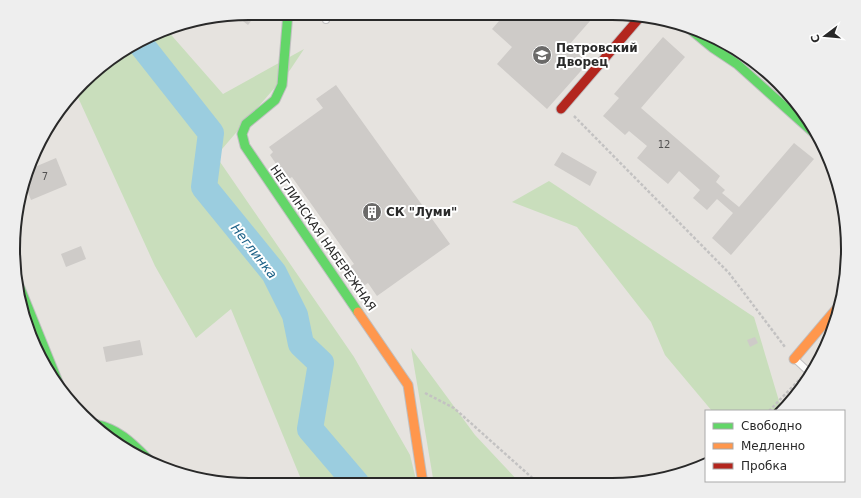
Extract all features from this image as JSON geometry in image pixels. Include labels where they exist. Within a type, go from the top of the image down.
[{"type":"street","name":"НЕГЛИНСКАЯ НАБЕРЕЖНАЯ","points":[[287,20],[282,84],[275,100],[246,124],[242,134],[245,146],[408,385],[422,478]]},
{"type":"street","points":[[563,108],[637,21]]},
{"type":"street","points":[[699,37],[737,64],[802,123]]},
{"type":"street","points":[[28,307],[50,361]]},
{"type":"street","points":[[794,359],[831,315]]},
{"type":"street","points":[[104,426],[108,427],[131,442],[138,449]]},
{"type":"lane","points":[[794,359],[806,370]]},
{"type":"path","points":[[563,108],[729,273],[794,359]]},
{"type":"path","points":[[770,410],[797,384]]},
{"type":"path","points":[[408,385],[454,408],[531,478]]},
{"type":"green space","points":[[170,34],[223,94],[304,49],[290,70],[216,156],[354,357],[410,455],[416,478],[301,478],[231,309],[196,338],[155,266],[78,97],[110,67],[134,51]]},
{"type":"green space","points":[[549,181],[754,317],[781,404],[775,410],[711,410],[665,355],[651,322],[577,227],[512,202]]},
{"type":"green space","points":[[411,348],[475,435],[515,478],[433,478]]},
{"type":"building","points":[[242,20],[252,20],[248,25]]},
{"type":"building","name":"Петровский Дворец","points":[[500,20],[591,20],[569,45],[588,63],[547,109],[497,64],[512,47],[492,29]]},
{"type":"building","points":[[663,37],[685,57],[641,108],[720,176],[716,182],[725,190],[722,193],[739,207],[794,143],[814,159],[731,255],[712,238],[733,213],[717,199],[707,210],[693,198],[700,190],[679,171],[668,184],[637,158],[647,146],[629,131],[625,135],[603,116],[619,98],[614,94]]},
{"type":"building","name":"СК \"Луми\"","points":[[336,85],[450,244],[377,296],[368,283],[362,287],[348,268],[354,264],[292,177],[287,180],[270,155],[273,152],[269,147],[323,108],[316,99]]},
{"type":"building","points":[[562,152],[597,172],[590,186],[554,165]]},
{"type":"building","points":[[56,158],[67,185],[31,200],[28,191],[35,167]]},
{"type":"building","points":[[81,246],[86,259],[66,267],[61,254]]},
{"type":"building","points":[[755,337],[758,343],[750,347],[747,340]]},
{"type":"building","points":[[140,340],[143,355],[106,362],[103,347]]},
{"type":"waterway","name":"Неглинка","points":[[143,47],[211,133],[204,187],[274,273],[295,315],[301,344],[321,363],[310,429],[352,478]]},
{"type":"traffic: fast","points":[[287,20],[282,85],[275,100],[246,124],[242,134],[245,146],[358,312]]},
{"type":"traffic: fast","points":[[699,37],[737,64],[802,123]]},
{"type":"traffic: fast","points":[[28,307],[50,361]]},
{"type":"traffic: fast","points":[[105,427],[118,433],[137,448]]},
{"type":"traffic: slow","points":[[358,312],[408,385],[422,478]]},
{"type":"traffic: slow","points":[[794,359],[831,315]]},
{"type":"traffic: jam","points":[[561,109],[636,21]]},
{"type":"place","name":"Петровский Дворец","points":[[542,55]]},
{"type":"place","name":"СК \"Луми\"","points":[[372,212]]}]
